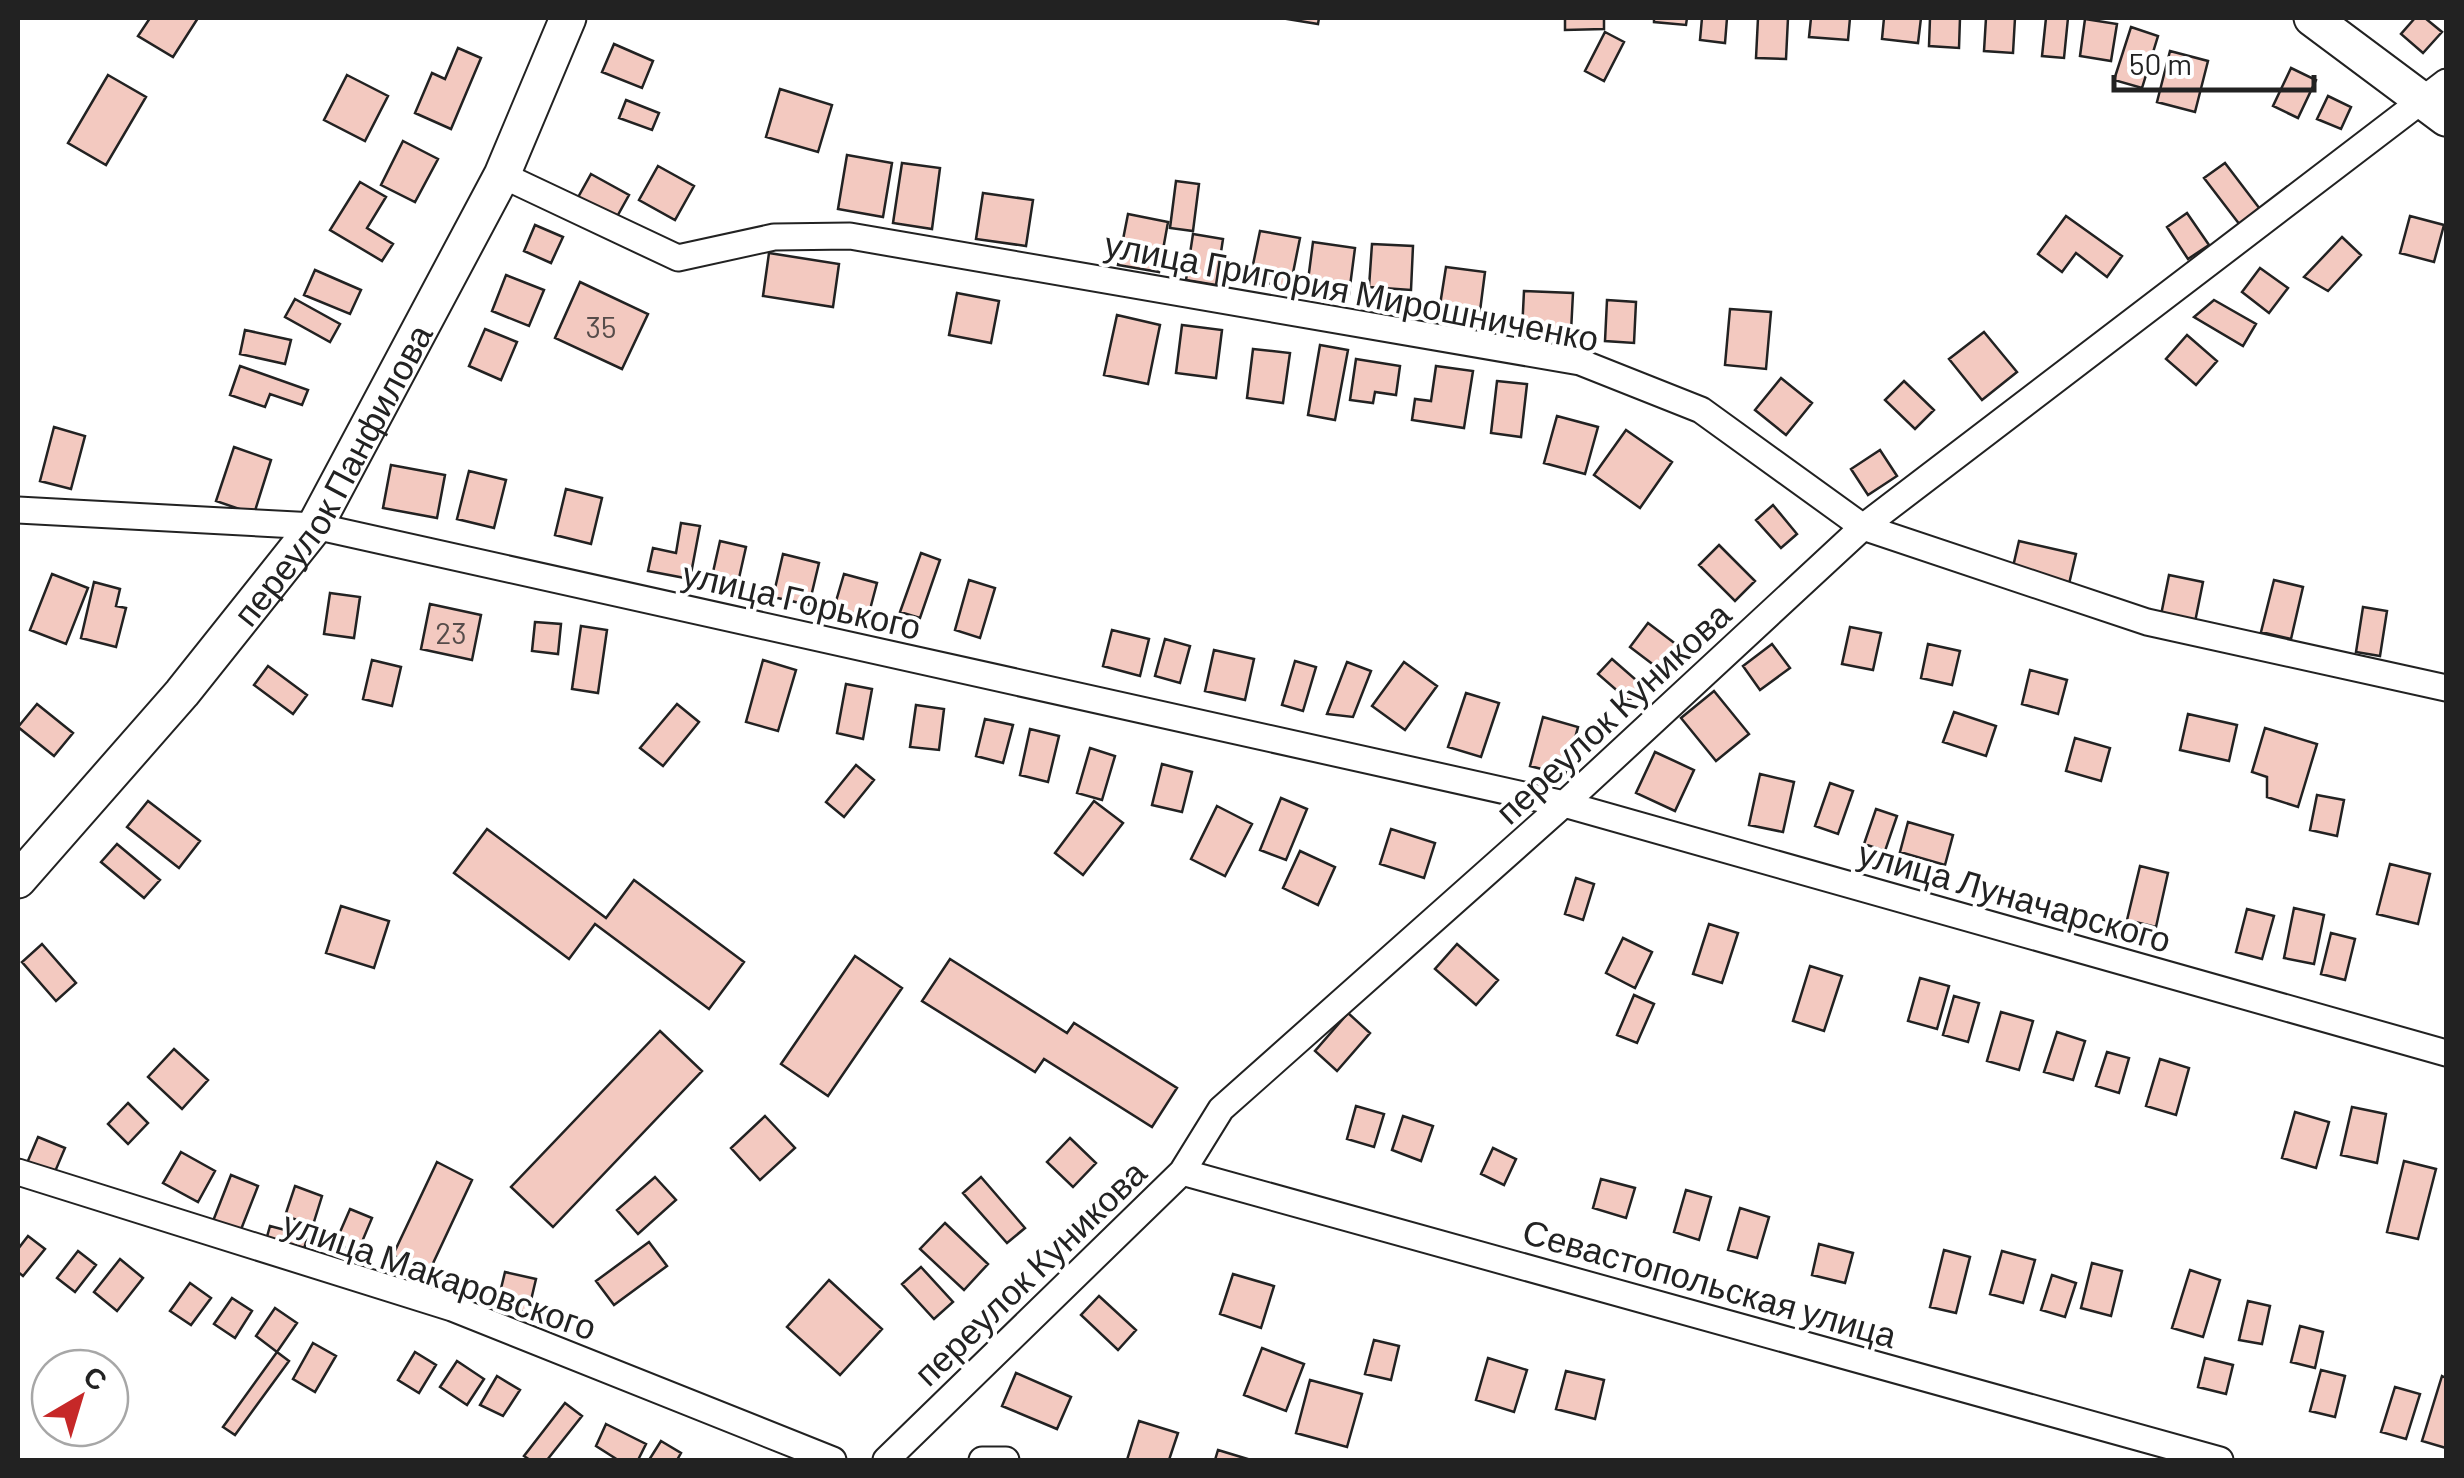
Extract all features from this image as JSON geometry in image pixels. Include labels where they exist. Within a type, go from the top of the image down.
[{"type":"street","name":"переулок Панфилова","points":[[18,880],[182,693],[315,526],[502,175],[568,18]]},
{"type":"street","points":[[2312,18],[2439,101]]},
{"type":"street","name":"переулок Куникова","points":[[886,1460],[1182,1172],[1221,1108],[1564,804],[1864,527],[2439,101]]},
{"type":"street","name":"улица Григория Мирошниченко","points":[[502,175],[678,258],[774,237],[850,236],[1580,362],[1702,410],[1864,527],[2147,622],[2446,688]]},
{"type":"street","name":"улица Горького","points":[[18,510],[315,526],[1564,804]]},
{"type":"street","name":"улица Луначарского","points":[[1564,804],[2446,1053]]},
{"type":"street","name":"улица Макаровского","points":[[18,1172],[452,1308],[833,1460]]},
{"type":"street","name":"Севастопольская улица","points":[[1182,1172],[2220,1460]]},
{"type":"street","points":[[982,1460],[1006,1460]]},
{"type":"building","points":[[150,18],[198,18],[173,57],[138,36]]},
{"type":"building","points":[[1281,18],[1319,18],[1318,24]]},
{"type":"building","points":[[1565,18],[1604,18],[1604,29],[1565,30]]},
{"type":"building","points":[[1654,18],[1687,18],[1686,25],[1654,22]]},
{"type":"building","points":[[1702,18],[1727,18],[1725,43],[1700,40]]},
{"type":"building","points":[[1758,18],[1788,18],[1786,59],[1756,58]]},
{"type":"building","points":[[1811,18],[1850,18],[1848,40],[1809,37]]},
{"type":"building","points":[[1884,18],[1921,18],[1918,43],[1882,39]]},
{"type":"building","points":[[1930,18],[1960,18],[1959,48],[1929,46]]},
{"type":"building","points":[[1986,18],[2015,18],[2013,53],[1984,51]]},
{"type":"building","points":[[2046,18],[2068,18],[2064,58],[2042,56]]},
{"type":"building","points":[[2415,18],[2425,18],[2442,32],[2423,53],[2401,34]]},
{"type":"building","points":[[2085,19],[2117,24],[2111,61],[2080,56]]},
{"type":"building","points":[[2131,27],[2158,36],[2142,88],[2114,80]]},
{"type":"building","points":[[1605,32],[1624,42],[1604,81],[1585,71]]},
{"type":"building","points":[[614,44],[653,61],[642,88],[602,72]]},
{"type":"building","points":[[458,48],[481,58],[451,129],[415,113],[432,73],[445,79]]},
{"type":"building","points":[[2170,51],[2208,61],[2195,112],[2157,102]]},
{"type":"building","points":[[2291,68],[2316,80],[2298,118],[2273,106]]},
{"type":"building","points":[[108,75],[146,97],[106,165],[68,143]]},
{"type":"building","points":[[347,75],[388,96],[365,141],[324,120]]},
{"type":"building","points":[[780,89],[832,105],[818,152],[766,137]]},
{"type":"building","points":[[2328,96],[2351,107],[2341,129],[2317,119]]},
{"type":"building","points":[[626,100],[659,113],[652,130],[619,118]]},
{"type":"building","points":[[403,141],[438,159],[415,202],[381,185]]},
{"type":"building","points":[[847,155],[892,163],[883,217],[838,209]]},
{"type":"building","points":[[902,163],[940,168],[932,229],[893,223]]},
{"type":"building","points":[[2225,163],[2260,209],[2240,225],[2204,178]]},
{"type":"building","points":[[658,166],[694,186],[675,220],[639,200]]},
{"type":"building","points":[[591,174],[629,195],[614,222],[576,201]]},
{"type":"building","points":[[1176,181],[1199,184],[1193,231],[1170,228]]},
{"type":"building","points":[[360,182],[386,197],[367,228],[393,244],[382,261],[330,230]]},
{"type":"building","points":[[983,193],[1033,200],[1026,246],[976,239]]},
{"type":"building","points":[[2187,213],[2209,245],[2188,259],[2167,227]]},
{"type":"building","points":[[1128,214],[1168,222],[1159,272],[1118,265]]},
{"type":"building","points":[[2066,216],[2122,256],[2107,277],[2076,253],[2062,272],[2038,254]]},
{"type":"building","points":[[2410,216],[2444,225],[2434,262],[2400,253]]},
{"type":"building","points":[[535,225],[563,237],[551,263],[524,251]]},
{"type":"building","points":[[1260,231],[1300,238],[1290,288],[1250,279]]},
{"type":"building","points":[[1193,234],[1223,239],[1216,285],[1186,280]]},
{"type":"building","points":[[2342,237],[2361,255],[2328,291],[2304,277]]},
{"type":"building","points":[[1313,242],[1355,248],[1349,294],[1307,288]]},
{"type":"building","points":[[1372,244],[1413,246],[1411,290],[1369,287]]},
{"type":"building","points":[[769,253],[839,264],[833,307],[763,296]]},
{"type":"building","points":[[1446,267],[1485,272],[1480,311],[1440,305]]},
{"type":"building","points":[[2260,268],[2288,288],[2269,313],[2242,292]]},
{"type":"building","points":[[315,270],[361,290],[350,314],[304,295]]},
{"type":"building","points":[[506,275],[544,290],[529,326],[492,311]]},
{"type":"building","points":[[580,282],[648,314],[622,369],[555,338]]},
{"type":"building","points":[[1524,291],[1573,293],[1571,332],[1522,331]]},
{"type":"building","points":[[957,293],[999,301],[991,343],[949,335]]},
{"type":"building","points":[[295,299],[340,324],[330,342],[285,317]]},
{"type":"building","points":[[1607,300],[1636,302],[1634,343],[1605,341]]},
{"type":"building","points":[[2214,300],[2256,324],[2243,346],[2194,317]]},
{"type":"building","points":[[1730,309],[1771,312],[1766,369],[1725,365]]},
{"type":"building","points":[[1117,315],[1160,325],[1148,384],[1104,375]]},
{"type":"building","points":[[1182,325],[1222,330],[1216,378],[1176,373]]},
{"type":"building","points":[[485,329],[517,342],[501,380],[469,366]]},
{"type":"building","points":[[245,330],[291,340],[285,364],[240,354]]},
{"type":"building","points":[[1984,332],[2017,372],[1982,400],[1949,359]]},
{"type":"building","points":[[2187,335],[2217,361],[2196,385],[2166,359]]},
{"type":"building","points":[[1320,345],[1348,350],[1335,420],[1308,415]]},
{"type":"building","points":[[1253,349],[1290,353],[1283,403],[1247,398]]},
{"type":"building","points":[[1356,359],[1400,366],[1396,395],[1375,392],[1373,403],[1350,400]]},
{"type":"building","points":[[240,366],[308,390],[302,405],[270,394],[265,407],[230,395]]},
{"type":"building","points":[[1436,366],[1473,371],[1464,428],[1412,420],[1415,399],[1431,401]]},
{"type":"building","points":[[1781,378],[1812,403],[1786,435],[1755,410]]},
{"type":"building","points":[[1497,381],[1527,384],[1521,437],[1491,433]]},
{"type":"building","points":[[1904,381],[1934,410],[1915,429],[1885,400]]},
{"type":"building","points":[[1557,416],[1598,427],[1585,474],[1544,463]]},
{"type":"building","points":[[54,427],[85,436],[71,489],[40,481]]},
{"type":"building","points":[[1626,430],[1672,462],[1640,508],[1594,475]]},
{"type":"building","points":[[234,447],[271,460],[254,514],[216,501]]},
{"type":"building","points":[[1880,450],[1897,476],[1868,495],[1851,469]]},
{"type":"building","points":[[391,465],[445,475],[437,518],[383,508]]},
{"type":"building","points":[[469,471],[506,480],[494,528],[457,519]]},
{"type":"building","points":[[566,489],[602,498],[591,544],[555,535]]},
{"type":"building","points":[[1773,505],[1797,534],[1781,548],[1756,520]]},
{"type":"building","points":[[681,523],[700,526],[690,579],[648,571],[653,548],[676,553]]},
{"type":"building","points":[[720,541],[746,547],[737,587],[711,581]]},
{"type":"building","points":[[2019,541],[2076,554],[2069,584],[2012,571]]},
{"type":"building","points":[[1719,545],[1755,581],[1735,601],[1699,565]]},
{"type":"building","points":[[921,553],[940,560],[920,618],[900,612]]},
{"type":"building","points":[[783,554],[819,563],[809,605],[773,597]]},
{"type":"building","points":[[52,574],[88,588],[66,644],[30,630]]},
{"type":"building","points":[[844,574],[877,583],[868,617],[834,608]]},
{"type":"building","points":[[2169,575],[2203,582],[2195,622],[2161,615]]},
{"type":"building","points":[[969,580],[995,588],[980,638],[955,630]]},
{"type":"building","points":[[2274,580],[2303,587],[2291,639],[2261,632]]},
{"type":"building","points":[[94,582],[120,589],[116,606],[126,608],[116,647],[81,638]]},
{"type":"building","points":[[330,593],[360,597],[354,638],[324,634]]},
{"type":"building","points":[[430,604],[481,615],[472,660],[421,649]]},
{"type":"building","points":[[2363,607],[2387,611],[2380,656],[2356,652]]},
{"type":"building","points":[[535,622],[561,624],[558,654],[532,651]]},
{"type":"building","points":[[1648,623],[1677,645],[1659,669],[1630,647]]},
{"type":"building","points":[[581,626],[607,630],[598,693],[572,689]]},
{"type":"building","points":[[1850,627],[1881,633],[1873,670],[1842,664]]},
{"type":"building","points":[[1112,630],[1149,639],[1140,676],[1103,666]]},
{"type":"building","points":[[1165,639],[1190,646],[1180,683],[1155,676]]},
{"type":"building","points":[[1772,644],[1790,668],[1760,690],[1743,666]]},
{"type":"building","points":[[1928,644],[1960,651],[1952,685],[1921,678]]},
{"type":"building","points":[[1214,650],[1254,659],[1245,700],[1205,691]]},
{"type":"building","points":[[1612,659],[1643,686],[1629,701],[1598,674]]},
{"type":"building","points":[[372,660],[401,667],[392,706],[363,699]]},
{"type":"building","points":[[763,660],[796,670],[778,731],[746,722]]},
{"type":"building","points":[[1295,661],[1316,667],[1303,711],[1282,705]]},
{"type":"building","points":[[1347,662],[1371,671],[1353,717],[1327,714]]},
{"type":"building","points":[[1404,662],[1437,686],[1405,730],[1372,706]]},
{"type":"building","points":[[268,666],[307,695],[293,714],[254,685]]},
{"type":"building","points":[[2030,670],[2067,680],[2058,714],[2022,704]]},
{"type":"building","points":[[846,684],[872,689],[863,739],[837,733]]},
{"type":"building","points":[[1714,691],[1749,734],[1716,761],[1681,718]]},
{"type":"building","points":[[1466,693],[1499,703],[1481,757],[1448,747]]},
{"type":"building","points":[[37,704],[73,733],[54,756],[18,727]]},
{"type":"building","points":[[677,704],[699,722],[663,766],[640,748]]},
{"type":"building","points":[[916,705],[944,709],[939,750],[910,747]]},
{"type":"building","points":[[1954,712],[1996,726],[1986,756],[1943,742]]},
{"type":"building","points":[[2188,714],[2237,725],[2229,761],[2180,750]]},
{"type":"building","points":[[1543,717],[1578,727],[1565,775],[1530,766]]},
{"type":"building","points":[[985,719],[1013,725],[1003,763],[976,756]]},
{"type":"building","points":[[2265,728],[2317,744],[2298,807],[2267,797],[2267,777],[2252,772]]},
{"type":"building","points":[[1030,729],[1059,736],[1048,782],[1020,775]]},
{"type":"building","points":[[2075,738],[2110,748],[2101,781],[2066,771]]},
{"type":"building","points":[[1090,748],[1115,756],[1102,800],[1077,793]]},
{"type":"building","points":[[1655,752],[1694,770],[1675,811],[1636,793]]},
{"type":"building","points":[[1162,764],[1192,772],[1182,812],[1152,805]]},
{"type":"building","points":[[856,765],[874,780],[844,817],[826,802]]},
{"type":"building","points":[[1760,774],[1794,782],[1783,832],[1749,825]]},
{"type":"building","points":[[1830,783],[1853,791],[1838,834],[1815,826]]},
{"type":"building","points":[[2317,795],[2344,800],[2337,836],[2310,830]]},
{"type":"building","points":[[1281,798],[1307,809],[1286,860],[1260,850]]},
{"type":"building","points":[[148,801],[200,841],[179,868],[127,827]]},
{"type":"building","points":[[1094,801],[1123,823],[1083,875],[1055,853]]},
{"type":"building","points":[[1217,806],[1252,824],[1225,876],[1191,859]]},
{"type":"building","points":[[1876,809],[1897,816],[1885,851],[1864,844]]},
{"type":"building","points":[[1908,822],[1953,835],[1945,865],[1900,852]]},
{"type":"building","points":[[487,829],[606,918],[634,880],[744,962],[709,1009],[595,924],[569,959],[454,873]]},
{"type":"building","points":[[1391,829],[1435,843],[1424,878],[1380,864]]},
{"type":"building","points":[[117,844],[160,880],[144,898],[101,862]]},
{"type":"building","points":[[1300,851],[1335,867],[1318,905],[1283,888]]},
{"type":"building","points":[[2390,864],[2430,874],[2418,924],[2377,914]]},
{"type":"building","points":[[2140,866],[2168,873],[2156,927],[2127,920]]},
{"type":"building","points":[[1576,878],[1594,884],[1583,920],[1565,914]]},
{"type":"building","points":[[341,906],[389,921],[374,968],[326,953]]},
{"type":"building","points":[[2294,908],[2324,915],[2314,964],[2284,958]]},
{"type":"building","points":[[2247,909],[2274,916],[2262,959],[2236,952]]},
{"type":"building","points":[[1709,924],[1738,933],[1722,983],[1693,974]]},
{"type":"building","points":[[2331,933],[2355,939],[2345,980],[2321,974]]},
{"type":"building","points":[[1623,938],[1652,952],[1635,988],[1606,973]]},
{"type":"building","points":[[42,944],[76,983],[56,1001],[22,962]]},
{"type":"building","points":[[1457,944],[1498,980],[1476,1005],[1435,969]]},
{"type":"building","points":[[855,956],[902,988],[828,1096],[781,1064]]},
{"type":"building","points":[[950,959],[1067,1033],[1074,1023],[1177,1088],[1152,1127],[1044,1059],[1035,1072],[922,1001]]},
{"type":"building","points":[[1810,966],[1842,976],[1824,1031],[1793,1021]]},
{"type":"building","points":[[1920,978],[1949,986],[1937,1029],[1908,1021]]},
{"type":"building","points":[[1634,995],[1654,1004],[1637,1043],[1617,1035]]},
{"type":"building","points":[[1954,996],[1979,1003],[1968,1042],[1943,1035]]},
{"type":"building","points":[[2001,1012],[2033,1021],[2019,1070],[1987,1061]]},
{"type":"building","points":[[1348,1013],[1370,1033],[1337,1071],[1315,1051]]},
{"type":"building","points":[[660,1031],[702,1071],[553,1227],[511,1187]]},
{"type":"building","points":[[2057,1032],[2085,1041],[2073,1080],[2044,1072]]},
{"type":"building","points":[[174,1049],[208,1080],[182,1109],[148,1077]]},
{"type":"building","points":[[2107,1052],[2129,1058],[2119,1093],[2096,1086]]},
{"type":"building","points":[[2160,1059],[2189,1068],[2176,1115],[2146,1106]]},
{"type":"building","points":[[128,1103],[148,1123],[128,1144],[108,1124]]},
{"type":"building","points":[[1356,1106],[1384,1114],[1374,1147],[1347,1139]]},
{"type":"building","points":[[2352,1107],[2386,1114],[2377,1163],[2341,1155]]},
{"type":"building","points":[[2295,1112],[2329,1122],[2316,1168],[2282,1158]]},
{"type":"building","points":[[765,1116],[795,1148],[760,1180],[731,1148]]},
{"type":"building","points":[[1403,1116],[1433,1126],[1421,1161],[1392,1150]]},
{"type":"building","points":[[38,1137],[65,1148],[54,1174],[27,1163]]},
{"type":"building","points":[[1070,1138],[1096,1163],[1073,1187],[1047,1162]]},
{"type":"building","points":[[1493,1148],[1516,1159],[1504,1185],[1481,1174]]},
{"type":"building","points":[[181,1152],[215,1171],[198,1202],[163,1183]]},
{"type":"building","points":[[2404,1161],[2436,1169],[2418,1239],[2387,1232]]},
{"type":"building","points":[[437,1162],[472,1180],[428,1274],[393,1255]]},
{"type":"building","points":[[231,1175],[258,1186],[240,1232],[213,1221]]},
{"type":"building","points":[[655,1177],[676,1200],[638,1234],[617,1210]]},
{"type":"building","points":[[981,1177],[1025,1228],[1007,1243],[963,1193]]},
{"type":"building","points":[[1601,1179],[1635,1188],[1626,1218],[1593,1208]]},
{"type":"building","points":[[295,1186],[322,1196],[313,1225],[285,1216]]},
{"type":"building","points":[[1686,1190],[1711,1197],[1699,1240],[1674,1232]]},
{"type":"building","points":[[1740,1208],[1769,1217],[1757,1258],[1728,1250]]},
{"type":"building","points":[[350,1209],[372,1218],[359,1249],[334,1246]]},
{"type":"building","points":[[945,1223],[988,1264],[964,1290],[920,1249]]},
{"type":"building","points":[[270,1226],[308,1236],[302,1255],[265,1244]]},
{"type":"building","points":[[28,1236],[45,1249],[23,1276],[18,1272],[18,1249]]},
{"type":"building","points":[[649,1242],[667,1266],[614,1305],[596,1281]]},
{"type":"building","points":[[1819,1244],[1853,1253],[1845,1283],[1812,1275]]},
{"type":"building","points":[[1944,1250],[1970,1257],[1956,1313],[1930,1307]]},
{"type":"building","points":[[78,1251],[96,1265],[75,1292],[57,1278]]},
{"type":"building","points":[[2002,1251],[2035,1260],[2023,1303],[1990,1294]]},
{"type":"building","points":[[120,1259],[143,1278],[117,1311],[94,1292]]},
{"type":"building","points":[[2092,1263],[2122,1271],[2111,1316],[2081,1308]]},
{"type":"building","points":[[921,1267],[953,1302],[934,1319],[902,1284]]},
{"type":"building","points":[[2190,1270],[2220,1280],[2203,1337],[2172,1328]]},
{"type":"building","points":[[505,1272],[536,1279],[528,1313],[497,1305]]},
{"type":"building","points":[[1233,1274],[1274,1286],[1261,1328],[1220,1314]]},
{"type":"building","points":[[2052,1275],[2076,1283],[2065,1317],[2041,1310]]},
{"type":"building","points":[[829,1280],[882,1329],[840,1375],[787,1327]]},
{"type":"building","points":[[190,1283],[211,1298],[191,1325],[170,1311]]},
{"type":"building","points":[[1099,1296],[1136,1330],[1118,1350],[1081,1315]]},
{"type":"building","points":[[232,1298],[252,1311],[235,1338],[214,1324]]},
{"type":"building","points":[[2248,1301],[2270,1306],[2262,1344],[2239,1340]]},
{"type":"building","points":[[275,1308],[297,1323],[277,1352],[256,1336]]},
{"type":"building","points":[[2300,1326],[2323,1332],[2315,1368],[2291,1362]]},
{"type":"building","points":[[1374,1340],[1399,1346],[1391,1380],[1365,1374]]},
{"type":"building","points":[[313,1343],[336,1356],[315,1392],[293,1379]]},
{"type":"building","points":[[1262,1348],[1304,1364],[1286,1411],[1244,1395]]},
{"type":"building","points":[[277,1352],[289,1361],[235,1435],[223,1427]]},
{"type":"building","points":[[415,1352],[436,1365],[419,1393],[398,1380]]},
{"type":"building","points":[[1488,1358],[1527,1370],[1514,1412],[1476,1400]]},
{"type":"building","points":[[2205,1358],[2233,1365],[2226,1394],[2198,1387]]},
{"type":"building","points":[[457,1361],[484,1379],[467,1405],[440,1387]]},
{"type":"building","points":[[2321,1370],[2345,1376],[2335,1417],[2310,1411]]},
{"type":"building","points":[[1566,1371],[1604,1380],[1595,1419],[1556,1409]]},
{"type":"building","points":[[1016,1373],[1071,1397],[1057,1429],[1002,1406]]},
{"type":"building","points":[[497,1376],[520,1390],[503,1416],[480,1405]]},
{"type":"building","points":[[2442,1376],[2446,1378],[2446,1448],[2422,1441]]},
{"type":"building","points":[[1310,1380],[1362,1394],[1347,1447],[1296,1433]]},
{"type":"building","points":[[2395,1387],[2420,1394],[2406,1439],[2381,1432]]},
{"type":"building","points":[[565,1403],[582,1416],[547,1460],[524,1456]]},
{"type":"building","points":[[1139,1421],[1178,1433],[1169,1460],[1127,1460]]},
{"type":"building","points":[[606,1424],[646,1444],[638,1460],[618,1460],[596,1446]]},
{"type":"building","points":[[661,1441],[681,1453],[677,1460],[649,1460]]},
{"type":"building","points":[[1218,1450],[1251,1460],[1215,1460]]}]
